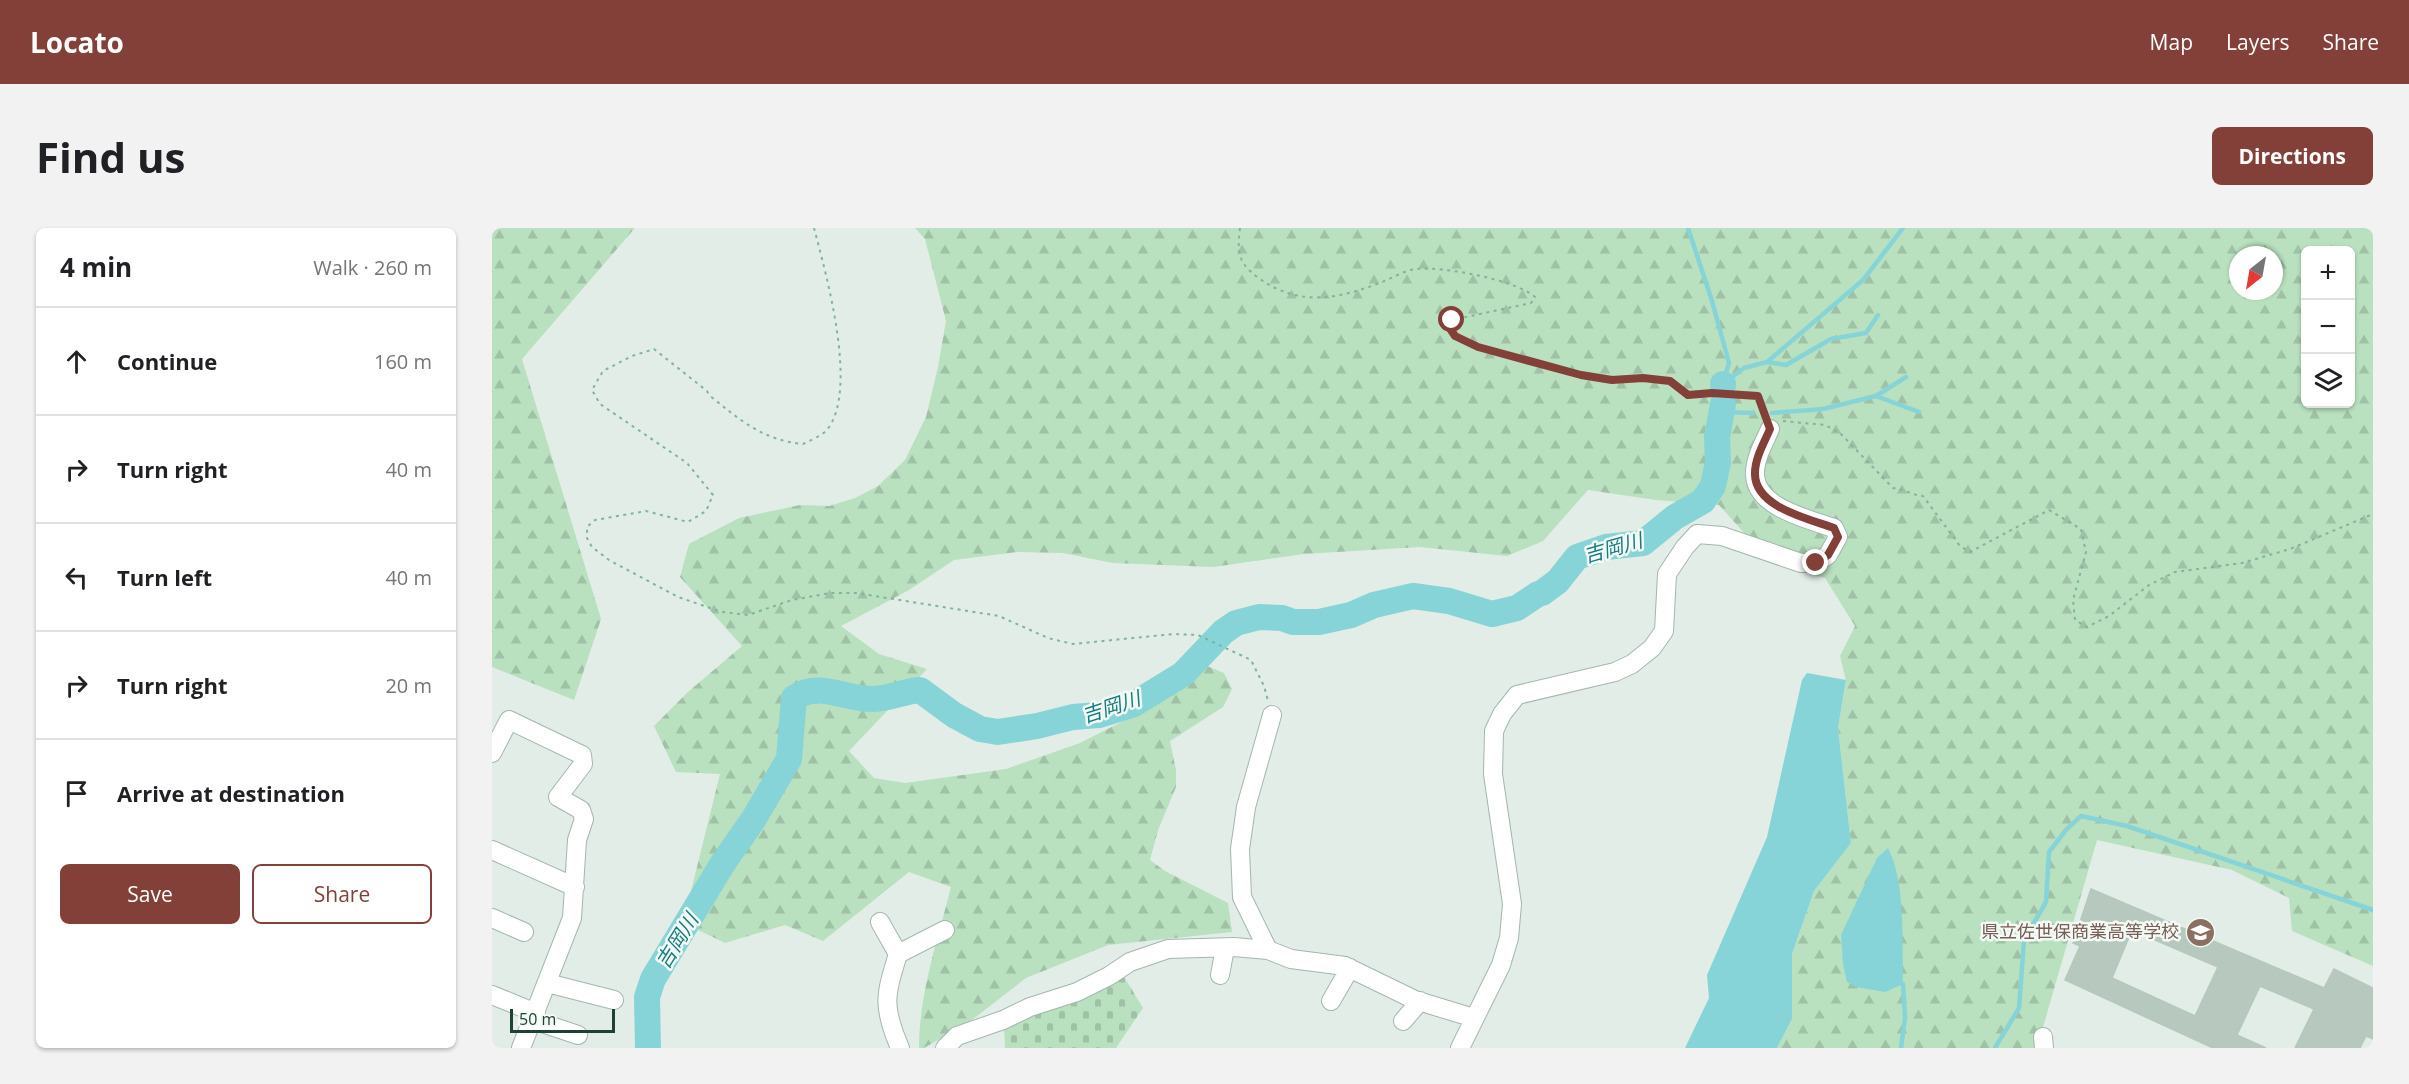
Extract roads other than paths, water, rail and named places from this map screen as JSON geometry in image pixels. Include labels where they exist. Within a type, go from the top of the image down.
[{"type":"street","points":[[1460,1048],[1501,964],[1509,938],[1512,904],[1493,774],[1494,731],[1498,722],[1517,695],[1615,672],[1632,664],[1652,648],[1664,631],[1667,574],[1684,547],[1697,534],[1722,536],[1801,563],[1816,563],[1828,555],[1838,537],[1834,528],[1770,504],[1756,484],[1755,472],[1760,450],[1770,429]]},
{"type":"street","points":[[1268,950],[1242,897],[1240,849],[1246,807],[1272,715]]},
{"type":"street","points":[[492,753],[509,720],[582,755],[582,764],[558,797],[580,810],[584,819],[577,840],[572,918],[521,1048]]},
{"type":"street","points":[[492,850],[575,887]]},
{"type":"street","points":[[492,918],[524,932]]},
{"type":"street","points":[[880,922],[898,954]]},
{"type":"street","points":[[900,1048],[888,1019],[887,989],[898,954],[945,930]]},
{"type":"street","points":[[1220,975],[1225,948]]},
{"type":"street","points":[[945,1048],[957,1036],[1003,1020],[1030,1007],[1077,992],[1109,976],[1130,962],[1168,949],[1268,950],[1291,959],[1350,968],[1420,1002],[1474,1018]]},
{"type":"street","points":[[1330,1001],[1350,968]]},
{"type":"street","points":[[547,983],[614,1000]]},
{"type":"street","points":[[492,995],[578,1035]]},
{"type":"street","points":[[1403,1021],[1420,1002]]},
{"type":"water","points":[[1807,673],[1846,680],[1838,728],[1851,843],[1814,891],[1792,954],[1792,1019],[1777,1048],[1685,1048],[1709,998],[1707,975],[1767,837],[1802,680]]},
{"type":"water","points":[[1888,848],[1898,878],[1900,896],[1903,984],[1885,992],[1856,987],[1847,982],[1841,935],[1877,858]]},
{"type":"waterway","name":"吉岡川","points":[[1688,228],[1729,363],[1723,383]]},
{"type":"waterway","points":[[1723,384],[1744,368],[1767,362],[1863,280],[1903,228]]},
{"type":"waterway","points":[[1767,362],[1786,365],[1831,339],[1866,333],[1878,315]]},
{"type":"waterway","points":[[1772,413],[1823,409],[1876,396],[1906,377]]},
{"type":"waterway","points":[[1876,396],[1919,412]]},
{"type":"waterway","name":"吉岡川","points":[[648,1048],[647,997],[653,979],[789,759],[794,698],[804,693],[823,691],[873,699],[920,690],[954,715],[980,729],[998,732],[1073,717],[1099,715],[1134,704],[1183,674],[1223,632],[1236,623],[1259,617],[1282,618],[1293,622],[1319,622],[1413,596],[1449,601],[1492,614],[1517,608],[1558,581],[1577,557],[1606,547],[1643,543],[1675,517],[1703,501],[1713,486],[1718,462],[1717,437],[1723,404]]},
{"type":"waterway","points":[[1723,412],[1753,413]]},
{"type":"waterway","points":[[1995,1048],[2019,1008],[2024,940],[2046,902],[2049,852],[2066,830],[2081,816],[2127,826],[2373,910]]},
{"type":"waterway","points":[[1901,1048],[1905,1018],[1903,984]]},
{"type":"place","name":"県立佐世保商業高等学校","points":[[2200,932]]}]
